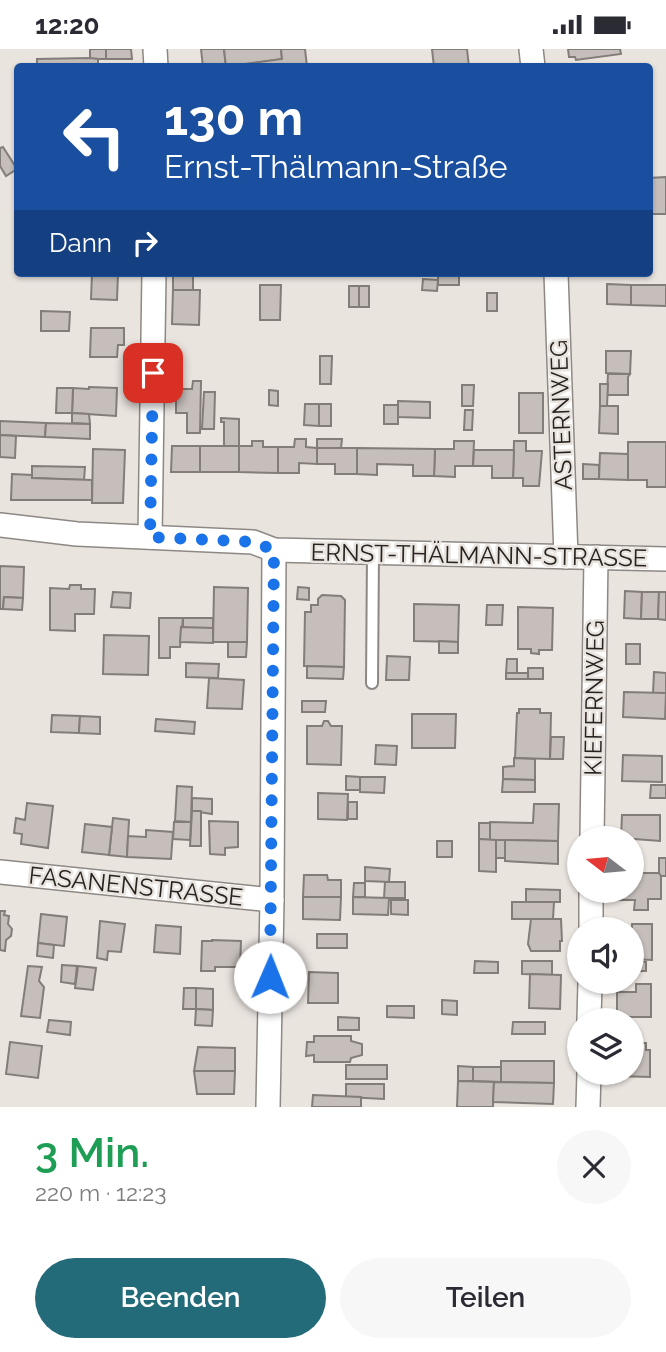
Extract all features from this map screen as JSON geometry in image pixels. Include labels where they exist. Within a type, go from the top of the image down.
[{"type":"street","points":[[150,537],[154,277]]},
{"type":"street","name":"ASTERNWEG","points":[[556,277],[566,557]]},
{"type":"street","name":"ERNST-THÄLMANN-STRASSE","points":[[0,525],[64,533],[253,542],[274,550],[666,559]]},
{"type":"street","points":[[268,1107],[274,550]]},
{"type":"street","name":"KIEFERNWEG","points":[[592,826],[596,557]]},
{"type":"street","name":"FASANENSTRASSE","points":[[0,872],[272,899]]},
{"type":"street","points":[[588,1107],[589,1085]]},
{"type":"lane","points":[[372,683],[373,553]]},
{"type":"building","points":[[90,49],[106,49],[106,59],[90,59]]},
{"type":"building","points":[[106,49],[131,49],[132,59],[106,59]]},
{"type":"building","points":[[201,49],[224,49],[226,63],[203,63]]},
{"type":"building","points":[[224,49],[281,49],[282,59],[226,63]]},
{"type":"building","points":[[281,49],[305,49],[307,63],[252,63],[282,59]]},
{"type":"building","points":[[432,49],[467,49],[469,63],[434,63]]},
{"type":"building","points":[[568,49],[620,49],[621,54],[576,60],[575,57],[569,57]]},
{"type":"building","points":[[90,58],[98,59],[98,63],[37,63],[37,59]]},
{"type":"building","points":[[3,147],[14,164],[14,171],[6,176],[0,166],[0,148]]},
{"type":"building","points":[[666,177],[666,214],[653,214],[653,178]]},
{"type":"building","points":[[92,277],[118,277],[117,300],[91,299]]},
{"type":"building","points":[[173,277],[193,277],[193,290],[173,290]]},
{"type":"building","points":[[438,277],[459,277],[459,285],[438,285]]},
{"type":"building","points":[[423,279],[438,280],[437,291],[422,290]]},
{"type":"building","points":[[607,284],[631,285],[631,305],[607,304]]},
{"type":"building","points":[[260,285],[281,285],[280,320],[260,320]]},
{"type":"building","points":[[631,285],[666,285],[666,306],[631,305]]},
{"type":"building","points":[[349,286],[359,286],[359,307],[349,307]]},
{"type":"building","points":[[359,286],[369,286],[369,307],[359,307]]},
{"type":"building","points":[[173,290],[200,290],[199,325],[172,324]]},
{"type":"building","points":[[487,293],[497,293],[497,311],[487,311]]},
{"type":"building","points":[[41,311],[70,312],[69,331],[41,331]]},
{"type":"building","points":[[91,328],[124,328],[124,345],[118,345],[117,357],[90,357]]},
{"type":"building","points":[[606,351],[631,351],[630,374],[606,373]]},
{"type":"building","points":[[320,356],[332,356],[331,384],[320,384]]},
{"type":"building","points":[[166,358],[176,359],[176,373],[166,373]]},
{"type":"building","points":[[608,374],[630,374],[628,395],[607,395]]},
{"type":"building","points":[[193,381],[201,381],[200,433],[187,433],[187,413],[176,413],[176,389],[192,389]]},
{"type":"building","points":[[600,384],[608,384],[607,406],[600,406]]},
{"type":"building","points":[[462,385],[474,385],[473,406],[462,406]]},
{"type":"building","points":[[57,388],[73,388],[72,413],[56,413]]},
{"type":"building","points":[[73,388],[117,388],[116,416],[72,413]]},
{"type":"building","points":[[269,390],[278,391],[278,406],[269,405]]},
{"type":"building","points":[[204,392],[215,392],[214,429],[202,429]]},
{"type":"building","points":[[519,393],[543,393],[543,433],[519,433]]},
{"type":"building","points":[[398,401],[430,402],[430,418],[398,417]]},
{"type":"building","points":[[305,404],[319,404],[319,426],[304,425]]},
{"type":"building","points":[[319,404],[331,404],[331,426],[319,426]]},
{"type":"building","points":[[384,405],[398,405],[398,424],[384,424]]},
{"type":"building","points":[[600,406],[618,406],[618,434],[599,433]]},
{"type":"building","points":[[465,410],[473,410],[472,430],[464,430]]},
{"type":"building","points":[[72,413],[89,414],[90,424],[72,423]]},
{"type":"building","points":[[221,418],[239,419],[239,446],[224,446],[224,422],[221,422]]},
{"type":"building","points":[[0,421],[46,423],[45,437],[0,435]]},
{"type":"building","points":[[46,423],[90,424],[90,439],[45,437]]},
{"type":"building","points":[[0,435],[16,436],[15,458],[0,457]]},
{"type":"building","points":[[295,439],[306,439],[306,447],[317,448],[317,464],[299,463],[299,473],[278,473],[278,447],[294,447]]},
{"type":"building","points":[[317,439],[342,439],[341,448],[317,448]]},
{"type":"building","points":[[252,441],[263,441],[263,447],[278,447],[278,473],[239,472],[239,446],[252,446]]},
{"type":"building","points":[[454,441],[474,441],[473,466],[455,466],[455,477],[434,476],[435,449],[454,449]]},
{"type":"building","points":[[514,441],[526,441],[526,451],[542,451],[539,486],[523,486],[523,478],[513,478]]},
{"type":"building","points":[[628,442],[666,442],[666,487],[647,487],[647,480],[628,480]]},
{"type":"building","points":[[172,446],[200,446],[200,472],[171,472]]},
{"type":"building","points":[[200,446],[239,446],[239,472],[200,472]]},
{"type":"building","points":[[317,448],[357,448],[357,474],[335,474],[335,464],[317,464]]},
{"type":"building","points":[[357,448],[435,449],[434,476],[413,476],[413,465],[377,464],[377,475],[357,474]]},
{"type":"building","points":[[93,449],[125,450],[123,503],[92,503]]},
{"type":"building","points":[[474,450],[514,450],[513,478],[492,478],[492,466],[473,466]]},
{"type":"building","points":[[600,453],[628,454],[628,480],[599,479]]},
{"type":"building","points":[[583,464],[599,465],[599,479],[583,479]]},
{"type":"building","points":[[32,466],[85,467],[84,480],[32,478]]},
{"type":"building","points":[[12,474],[32,475],[32,478],[92,480],[92,500],[11,500]]},
{"type":"building","points":[[0,566],[24,567],[23,598],[4,597],[3,609],[0,609]]},
{"type":"building","points":[[70,585],[81,585],[81,589],[95,589],[94,614],[75,614],[75,631],[50,630],[50,588],[69,589]]},
{"type":"building","points":[[214,587],[248,588],[247,642],[213,642]]},
{"type":"building","points":[[298,587],[309,588],[309,600],[297,599]]},
{"type":"building","points":[[625,591],[642,592],[641,619],[624,618]]},
{"type":"building","points":[[113,592],[131,593],[130,608],[111,607]]},
{"type":"building","points":[[642,592],[659,592],[658,619],[641,619]]},
{"type":"building","points":[[659,592],[666,592],[666,620],[658,619]]},
{"type":"building","points":[[322,595],[341,596],[345,600],[344,667],[304,666],[305,612],[311,612],[311,605],[318,605],[318,599]]},
{"type":"building","points":[[4,597],[23,598],[22,610],[3,609]]},
{"type":"building","points":[[414,604],[459,605],[458,642],[414,641]]},
{"type":"building","points":[[487,605],[503,605],[502,625],[486,625]]},
{"type":"building","points":[[518,607],[553,608],[552,650],[539,650],[539,654],[531,653],[531,649],[518,649]]},
{"type":"building","points":[[159,618],[183,618],[180,647],[170,647],[170,658],[159,658]]},
{"type":"building","points":[[183,618],[213,618],[213,628],[183,628]]},
{"type":"building","points":[[181,627],[213,628],[213,643],[180,642]]},
{"type":"building","points":[[104,635],[149,636],[148,675],[103,674]]},
{"type":"building","points":[[439,641],[458,642],[458,653],[439,653]]},
{"type":"building","points":[[228,642],[247,642],[246,657],[228,657]]},
{"type":"building","points":[[626,644],[640,644],[640,664],[626,664]]},
{"type":"building","points":[[387,656],[410,657],[409,680],[386,680]]},
{"type":"building","points":[[507,659],[517,659],[517,673],[506,673]]},
{"type":"building","points":[[186,663],[219,664],[218,678],[186,677]]},
{"type":"building","points":[[307,666],[344,667],[343,679],[307,678]]},
{"type":"building","points":[[528,668],[543,668],[543,679],[528,679]]},
{"type":"building","points":[[654,672],[666,673],[666,693],[653,693]]},
{"type":"building","points":[[506,673],[528,673],[528,679],[506,679]]},
{"type":"building","points":[[209,678],[244,680],[242,709],[207,708]]},
{"type":"building","points":[[624,692],[666,693],[665,719],[623,717]]},
{"type":"building","points":[[302,701],[326,701],[325,712],[302,712]]},
{"type":"building","points":[[519,709],[540,709],[540,713],[551,713],[550,759],[515,758]]},
{"type":"building","points":[[412,714],[456,714],[455,748],[412,748]]},
{"type":"building","points":[[52,715],[80,716],[79,733],[51,732]]},
{"type":"building","points":[[80,716],[100,717],[100,734],[79,733]]},
{"type":"building","points":[[156,719],[195,722],[194,734],[155,731]]},
{"type":"building","points":[[324,721],[328,721],[331,726],[342,726],[341,765],[307,764],[307,726],[322,726]]},
{"type":"building","points":[[551,737],[564,737],[563,759],[550,759]]},
{"type":"building","points":[[376,745],[397,746],[396,765],[375,764]]},
{"type":"building","points":[[623,755],[662,756],[662,782],[622,781]]},
{"type":"building","points":[[514,758],[535,759],[535,780],[503,779],[503,767],[514,766]]},
{"type":"building","points":[[346,776],[360,777],[360,790],[346,790]]},
{"type":"building","points":[[360,777],[385,777],[384,793],[360,792]]},
{"type":"building","points":[[503,779],[535,780],[535,792],[502,792]]},
{"type":"building","points":[[651,785],[666,785],[666,798],[650,798]]},
{"type":"building","points":[[177,786],[192,787],[191,822],[175,821]]},
{"type":"building","points":[[318,793],[348,794],[347,820],[318,819]]},
{"type":"building","points":[[192,798],[212,799],[212,814],[192,811]]},
{"type":"building","points":[[348,802],[357,802],[357,819],[348,819]]},
{"type":"building","points":[[27,803],[53,806],[48,848],[21,844],[22,834],[14,833],[16,818],[25,820]]},
{"type":"building","points":[[534,804],[559,804],[558,841],[490,840],[490,822],[533,823]]},
{"type":"building","points":[[192,811],[201,811],[201,846],[190,846]]},
{"type":"building","points":[[622,815],[660,815],[660,841],[644,840],[644,826],[622,826]]},
{"type":"building","points":[[113,818],[129,820],[127,857],[109,855]]},
{"type":"building","points":[[209,821],[238,822],[238,847],[225,848],[225,855],[210,854]]},
{"type":"building","points":[[174,822],[191,822],[190,840],[173,839]]},
{"type":"building","points":[[479,823],[490,823],[490,840],[479,839]]},
{"type":"building","points":[[85,824],[112,827],[109,855],[82,852]]},
{"type":"building","points":[[146,830],[173,832],[171,859],[127,857],[128,836],[146,837]]},
{"type":"building","points":[[479,839],[496,840],[496,872],[479,871]]},
{"type":"building","points":[[496,840],[505,840],[505,858],[496,858]]},
{"type":"building","points":[[505,840],[558,841],[558,864],[505,861]]},
{"type":"building","points":[[437,841],[452,841],[452,857],[437,857]]},
{"type":"building","points":[[659,858],[666,858],[666,876],[659,876]]},
{"type":"building","points":[[365,867],[390,869],[389,882],[365,881]]},
{"type":"building","points":[[644,873],[659,873],[661,899],[648,899],[648,910],[634,910],[635,903],[644,903]]},
{"type":"building","points":[[304,875],[327,875],[328,880],[341,880],[341,897],[303,897]]},
{"type":"building","points":[[385,882],[405,882],[405,898],[384,898]]},
{"type":"building","points":[[354,883],[365,883],[365,897],[353,897]]},
{"type":"building","points":[[526,889],[560,890],[560,902],[526,902]]},
{"type":"building","points":[[303,897],[341,897],[340,920],[303,919]]},
{"type":"building","points":[[353,897],[389,898],[388,915],[353,914]]},
{"type":"building","points":[[391,900],[408,900],[408,915],[391,914]]},
{"type":"building","points":[[512,902],[554,902],[553,919],[512,919]]},
{"type":"building","points":[[0,911],[5,911],[4,915],[9,916],[8,924],[12,929],[11,936],[6,940],[5,951],[0,950]]},
{"type":"building","points":[[41,914],[67,917],[64,946],[38,943]]},
{"type":"building","points":[[531,919],[561,919],[560,951],[531,951],[528,944]]},
{"type":"building","points":[[100,921],[125,924],[121,952],[108,951],[107,960],[97,958]]},
{"type":"building","points":[[644,924],[652,924],[652,960],[644,960]]},
{"type":"building","points":[[156,925],[181,927],[180,954],[154,952]]},
{"type":"building","points":[[317,934],[347,934],[347,948],[317,948]]},
{"type":"building","points":[[202,941],[241,941],[240,967],[215,967],[215,971],[201,971]]},
{"type":"building","points":[[38,943],[54,945],[53,958],[37,956]]},
{"type":"building","points":[[475,961],[498,962],[498,973],[474,973]]},
{"type":"building","points":[[522,961],[552,961],[552,975],[522,974]]},
{"type":"building","points":[[62,965],[77,966],[75,984],[61,982]]},
{"type":"building","points":[[28,966],[42,967],[39,981],[44,987],[40,1018],[21,1016]]},
{"type":"building","points":[[78,966],[96,968],[93,990],[75,988]]},
{"type":"building","points":[[309,972],[338,973],[338,1003],[308,1003]]},
{"type":"building","points":[[530,974],[561,975],[560,1009],[529,1008]]},
{"type":"building","points":[[644,984],[651,984],[651,1017],[644,1017],[644,1008],[617,1008],[617,994],[644,994]]},
{"type":"building","points":[[184,988],[196,988],[196,1009],[183,1009]]},
{"type":"building","points":[[196,988],[213,989],[213,1010],[196,1009]]},
{"type":"building","points":[[442,1000],[457,1001],[457,1015],[442,1014]]},
{"type":"building","points":[[387,1006],[414,1006],[414,1018],[387,1017]]},
{"type":"building","points":[[196,1009],[213,1010],[212,1026],[195,1025]]},
{"type":"building","points":[[338,1017],[359,1018],[359,1030],[338,1030]]},
{"type":"building","points":[[49,1020],[71,1022],[70,1035],[47,1032]]},
{"type":"building","points":[[513,1022],[545,1022],[545,1034],[512,1034]]},
{"type":"building","points":[[314,1036],[351,1036],[351,1041],[362,1044],[362,1055],[351,1058],[350,1062],[314,1062],[314,1055],[306,1056],[307,1042],[314,1042]]},
{"type":"building","points":[[10,1042],[42,1046],[38,1078],[6,1074]]},
{"type":"building","points":[[644,1043],[646,1050],[650,1050],[650,1077],[644,1077]]},
{"type":"building","points":[[198,1047],[235,1048],[235,1071],[194,1071]]},
{"type":"building","points":[[501,1061],[554,1061],[554,1083],[501,1082]]},
{"type":"building","points":[[346,1065],[387,1065],[387,1079],[346,1079]]},
{"type":"building","points":[[458,1066],[473,1067],[473,1081],[458,1081]]},
{"type":"building","points":[[473,1067],[501,1067],[501,1082],[473,1081]]},
{"type":"building","points":[[194,1071],[235,1071],[234,1094],[197,1094]]},
{"type":"building","points":[[458,1081],[494,1082],[493,1107],[457,1107]]},
{"type":"building","points":[[494,1082],[554,1083],[553,1104],[493,1102]]},
{"type":"building","points":[[346,1084],[384,1084],[384,1099],[346,1097]]},
{"type":"building","points":[[313,1095],[361,1097],[361,1107],[312,1107]]},
{"type":"route","points":[[153,373],[150,537],[253,542],[274,550],[270,977]]}]
